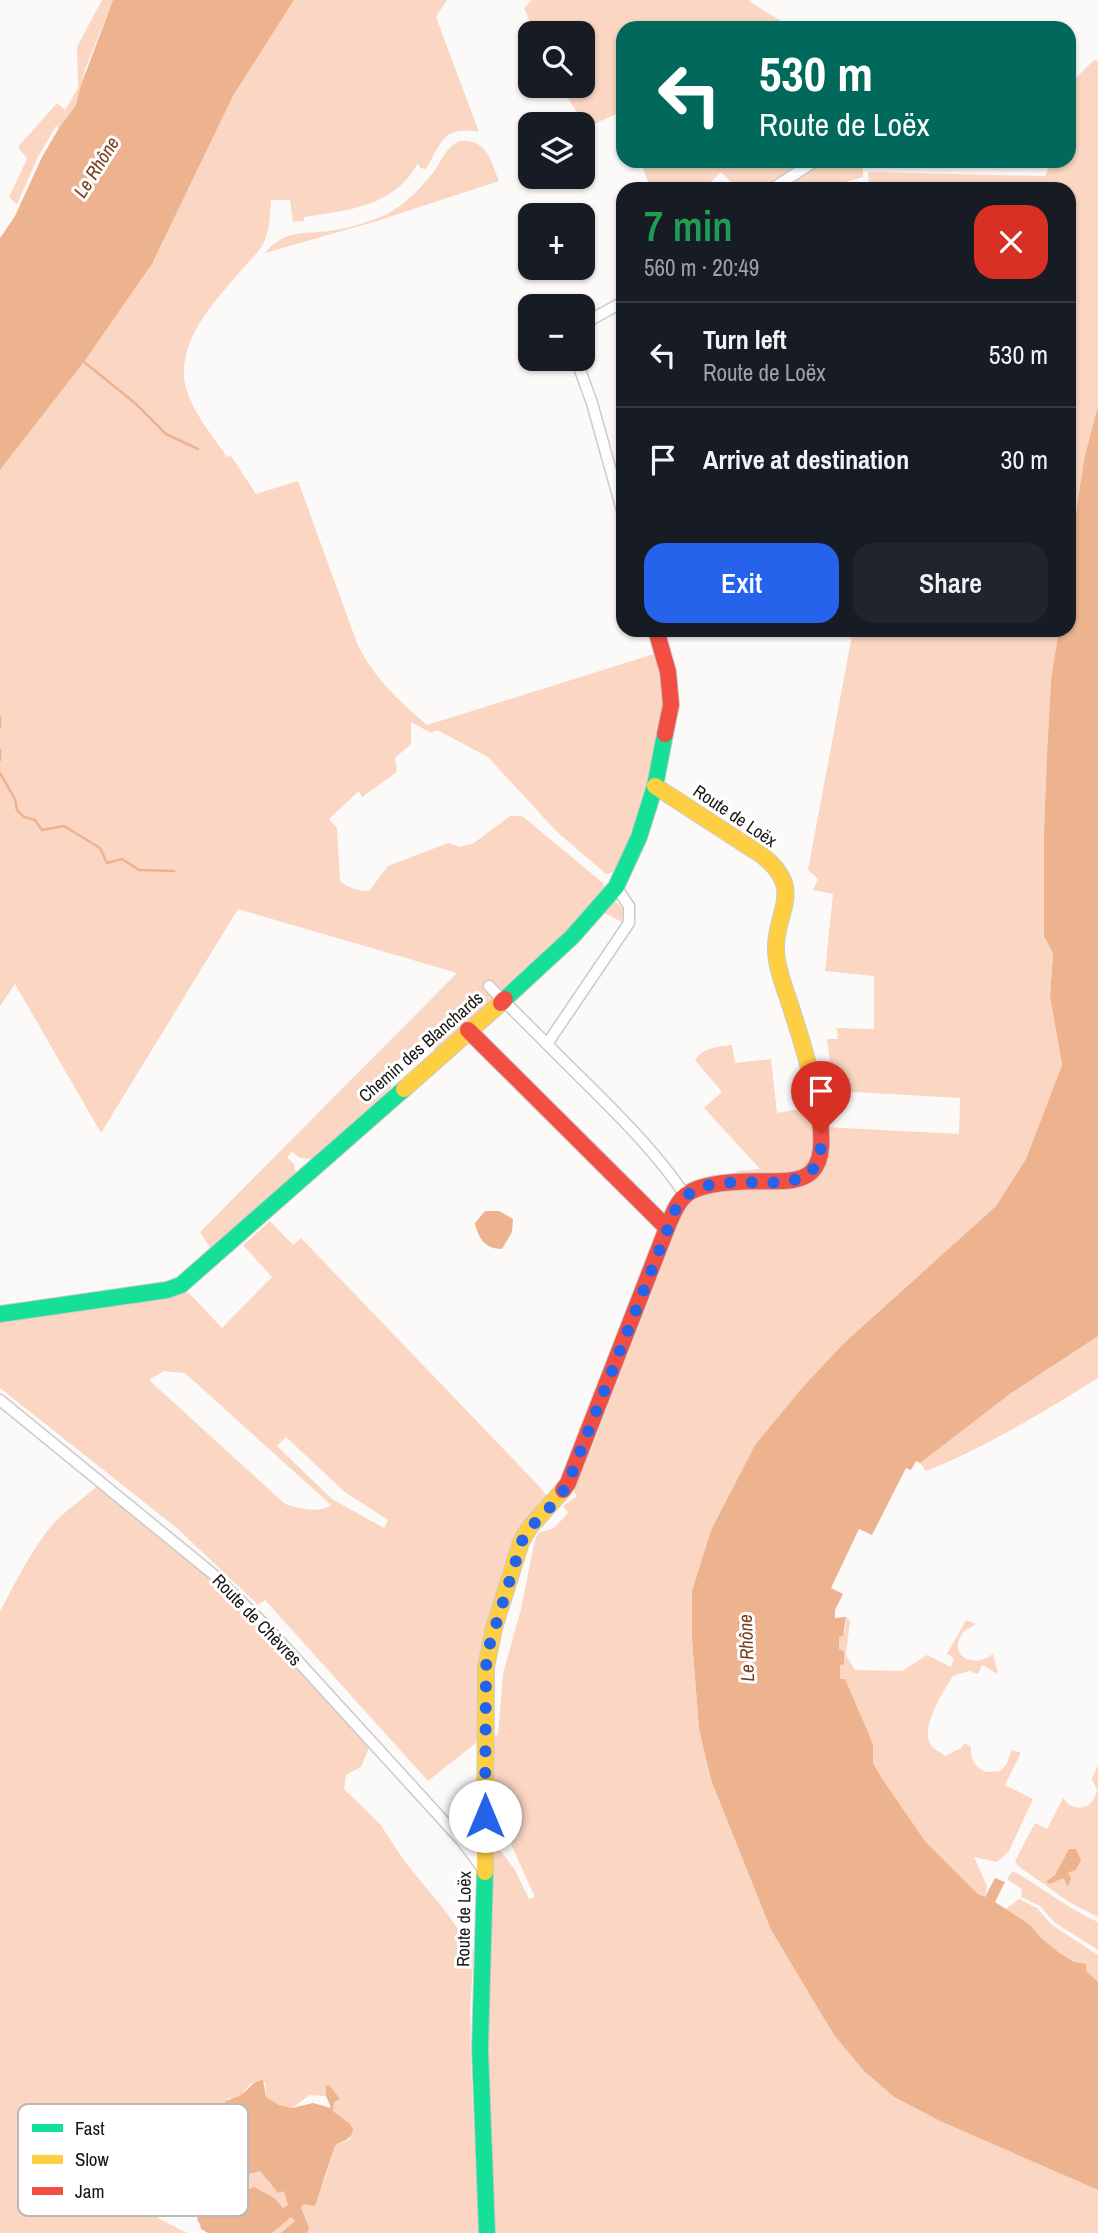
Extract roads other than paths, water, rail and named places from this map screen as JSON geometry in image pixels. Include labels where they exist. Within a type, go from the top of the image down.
[{"type":"street","points":[[783,182],[804,168]]},
{"type":"street","points":[[595,317],[616,306]]},
{"type":"street","points":[[580,371],[616,489]]},
{"type":"street","name":"Chemin des Blanchards","points":[[0,1314],[167,1290],[181,1285],[468,1030],[486,1018],[572,937],[616,887],[639,836],[655,786],[671,705],[668,672],[658,637]]},
{"type":"street","name":"Route de Loëx","points":[[487,2233],[480,2049],[485,1872],[486,1667],[492,1636],[522,1541],[530,1528],[559,1498],[572,1475],[676,1208],[685,1195],[697,1189],[730,1182],[800,1180],[811,1174],[821,1151],[821,1133],[806,1058],[777,963],[776,942],[786,909],[780,876],[765,857],[655,786]]},
{"type":"street","points":[[547,1044],[629,923],[629,906],[616,887]]},
{"type":"street","points":[[489,986],[641,1140],[685,1195]]},
{"type":"street","points":[[468,1030],[667,1228]]},
{"type":"street","name":"Route de Chèvres","points":[[0,1400],[175,1542],[240,1600],[462,1841],[485,1872]]},
{"type":"water","name":"Le Rhône","points":[[113,0],[294,0],[233,96],[152,264],[84,362],[0,470],[0,238],[15,216],[42,157],[76,105]]},
{"type":"water","name":"Le Rhône","points":[[1098,406],[1098,1336],[1011,1393],[920,1463],[916,1461],[911,1470],[906,1468],[872,1535],[859,1529],[831,1588],[843,1594],[835,1610],[835,1618],[846,1617],[843,1636],[839,1637],[839,1649],[844,1651],[840,1679],[845,1679],[873,1744],[873,1763],[881,1777],[925,1841],[978,1894],[985,1897],[995,1878],[1005,1882],[995,1902],[1030,1925],[1058,1952],[1074,1962],[1086,1964],[1086,1971],[1098,1982],[1098,2190],[940,2121],[894,2097],[863,2070],[834,2035],[771,1930],[711,1780],[699,1729],[692,1639],[692,1591],[711,1530],[755,1445],[801,1389],[843,1344],[996,1206],[1026,1159],[1062,1065],[1050,996],[1053,954],[1044,936],[1044,831],[1051,679],[1058,637],[1076,637],[1076,514],[1084,459]]},
{"type":"water","points":[[485,1211],[499,1211],[513,1219],[512,1232],[502,1249],[487,1245],[478,1233],[475,1223]]},
{"type":"water","points":[[1069,1849],[1076,1849],[1081,1861],[1075,1871],[1068,1872],[1071,1878],[1068,1886],[1063,1878],[1050,1884],[1046,1882],[1055,1875]]},
{"type":"water","points":[[263,2080],[266,2097],[279,2105],[292,2108],[313,2103],[331,2108],[326,2096],[326,2086],[329,2085],[340,2099],[334,2102],[333,2111],[353,2129],[349,2138],[335,2146],[315,2206],[304,2204],[301,2208],[309,2228],[307,2233],[281,2233],[295,2221],[291,2217],[272,2233],[208,2233],[201,2229],[197,2220],[198,2216],[248,2216],[248,2190],[254,2187],[274,2198],[283,2208],[288,2205],[284,2191],[278,2193],[260,2171],[248,2175],[248,2104],[225,2102],[240,2095],[253,2084]]},
{"type":"waterway","points":[[84,362],[135,403],[166,434],[198,449]]},
{"type":"waterway","points":[[0,717],[0,727]]},
{"type":"waterway","points":[[0,750],[0,760]]},
{"type":"waterway","points":[[0,773],[15,799],[17,810],[24,817],[35,820],[42,830],[64,826],[100,848],[107,863],[122,859],[139,870],[174,871]]}]
